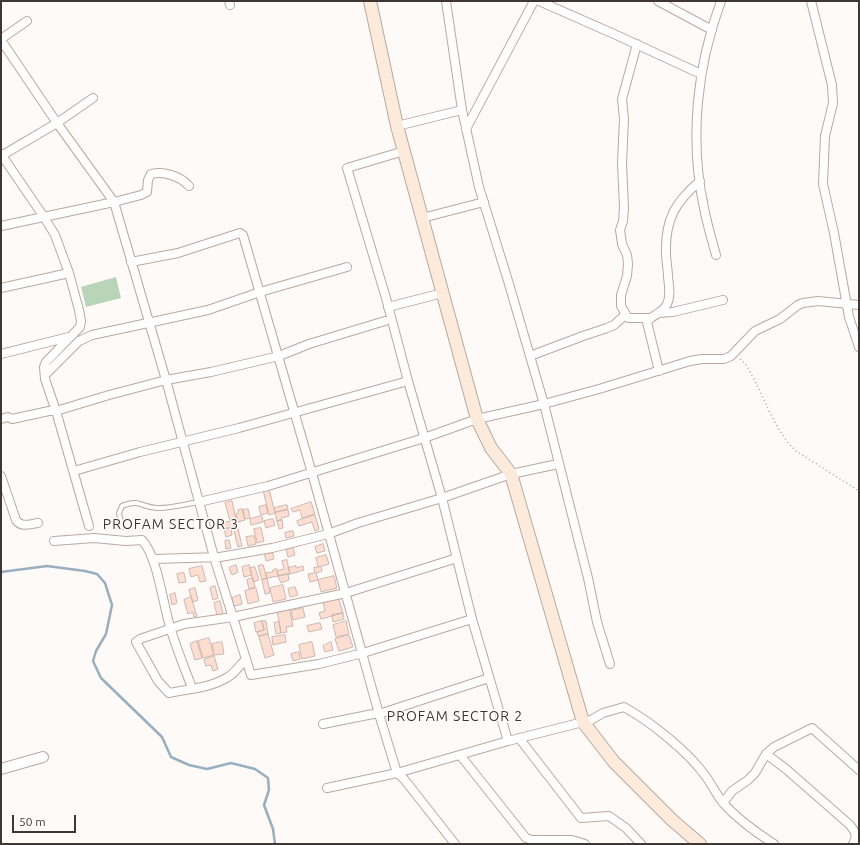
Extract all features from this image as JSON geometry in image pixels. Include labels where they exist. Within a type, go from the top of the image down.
[{"type":"main road","points":[[373,2],[397,126],[477,419],[491,448],[511,474],[583,722],[614,762],[672,820],[700,844]]},
{"type":"street","points":[[446,1],[462,110],[484,202],[544,404],[588,578],[597,622],[610,664]]},
{"type":"street","points":[[466,129],[534,1]]},
{"type":"street","points":[[539,1],[701,74]]},
{"type":"street","points":[[658,1],[712,30]]},
{"type":"street","points":[[716,255],[704,208],[696,139],[701,74],[721,1]]},
{"type":"street","points":[[811,1],[832,85],[833,103],[825,136],[823,184],[834,233],[849,317],[859,347]]},
{"type":"street","points":[[27,21],[1,40],[57,123],[114,202],[166,380],[214,557],[251,674],[319,664],[363,653],[472,619]]},
{"type":"street","points":[[637,44],[622,99],[624,119],[622,163],[624,208],[623,221],[620,230],[622,244],[627,255],[627,276],[621,295],[621,306],[628,318],[649,318],[667,305],[669,291],[666,252],[671,216],[680,201],[700,182]]},
{"type":"street","points":[[89,526],[45,375],[44,367],[46,362],[80,327],[82,321],[69,272],[55,235],[1,156],[57,123],[93,98]]},
{"type":"street","points":[[397,126],[462,110]]},
{"type":"street","points":[[404,151],[347,168],[442,498],[472,619],[508,741]]},
{"type":"street","points":[[1,226],[141,195],[147,192],[148,180],[151,174],[156,173],[179,177],[189,186]]},
{"type":"street","points":[[422,218],[484,202]]},
{"type":"street","points":[[131,262],[178,253],[240,233],[244,235],[397,773],[404,779],[455,844]]},
{"type":"street","points":[[45,375],[79,341],[92,335],[208,310],[260,292],[347,267]]},
{"type":"street","points":[[1,288],[69,272]]},
{"type":"street","points":[[388,307],[443,294]]},
{"type":"street","points":[[657,313],[673,312],[723,300]]},
{"type":"street","points":[[199,502],[268,486],[312,473],[424,438],[477,419],[544,404],[696,360],[724,359],[731,356],[755,331],[780,319],[798,305],[811,301],[859,305]]},
{"type":"street","points":[[530,356],[614,325],[625,315]]},
{"type":"street","points":[[649,318],[647,322],[659,371]]},
{"type":"street","points":[[1,419],[8,417],[12,419],[50,410],[56,411],[166,380],[211,372],[279,356],[309,344],[385,321]]},
{"type":"street","points":[[1,354],[69,337]]},
{"type":"street","points":[[74,471],[182,441],[295,413],[408,381]]},
{"type":"street","points":[[153,559],[228,556],[272,548],[328,534],[358,522],[442,498],[511,474],[558,464]]},
{"type":"street","points":[[1,476],[18,523],[22,525],[38,523]]},
{"type":"street","points":[[54,541],[94,538],[126,541],[142,540],[153,559],[170,629],[192,688]]},
{"type":"street","points":[[246,659],[230,676],[223,680],[169,693],[158,681],[136,642],[140,639],[184,624],[346,593],[457,558]]},
{"type":"street","points":[[323,724],[379,714],[489,678]]},
{"type":"street","points":[[327,788],[397,773],[508,741],[591,720],[602,713],[624,707],[635,713],[682,751],[708,779],[723,803],[743,821],[774,844]]},
{"type":"street","points":[[723,803],[732,791],[755,773],[766,754],[774,747],[812,728],[859,770]]},
{"type":"street","points":[[519,738],[581,818],[609,816],[626,828],[641,844]]},
{"type":"street","points":[[766,754],[786,769],[850,825],[856,834],[856,843]]},
{"type":"street","points":[[460,755],[526,838],[532,840],[572,840],[585,844]]},
{"type":"street","points":[[1,769],[44,757]]},
{"type":"lane","points":[[122,527],[119,513],[122,506],[130,503],[138,502],[157,509],[199,502]]},
{"type":"path","points":[[731,356],[738,357],[744,361],[778,428],[789,444],[796,451],[859,491]]},
{"type":"green space","points":[[116,277],[121,298],[86,307],[81,287]]},
{"type":"building","points":[[269,489],[275,513],[269,515],[263,490]]},
{"type":"building","points":[[232,501],[236,519],[230,521],[225,503]]},
{"type":"building","points":[[311,502],[315,514],[302,518],[300,510],[293,512],[291,509]]},
{"type":"building","points":[[266,505],[268,513],[261,515],[259,507]]},
{"type":"building","points":[[287,505],[288,509],[275,512],[274,508]]},
{"type":"building","points":[[242,509],[245,520],[238,522],[236,514],[238,513],[238,510]]},
{"type":"building","points":[[248,509],[250,518],[245,519],[243,510]]},
{"type":"building","points":[[288,510],[289,516],[281,518],[282,520],[277,521],[275,513]]},
{"type":"building","points":[[315,515],[319,529],[315,531],[312,522],[299,526],[297,521]]},
{"type":"building","points":[[262,516],[263,522],[251,525],[250,519]]},
{"type":"building","points":[[273,519],[275,525],[266,528],[264,521]]},
{"type":"building","points":[[236,520],[242,546],[238,547],[233,527],[224,529],[223,523]]},
{"type":"building","points":[[282,520],[283,528],[279,529],[277,521]]},
{"type":"building","points":[[231,528],[232,535],[226,537],[224,529]]},
{"type":"building","points":[[261,528],[264,541],[257,543],[254,529]]},
{"type":"building","points":[[293,531],[294,536],[286,538],[285,533]]},
{"type":"building","points":[[254,536],[256,544],[248,546],[246,537]]},
{"type":"building","points":[[229,540],[231,548],[226,549],[225,541]]},
{"type":"building","points":[[323,544],[325,551],[317,553],[315,547]]},
{"type":"building","points":[[293,548],[295,555],[288,557],[286,550]]},
{"type":"building","points":[[272,550],[274,559],[266,561],[264,552]]},
{"type":"building","points":[[326,555],[329,564],[318,567],[316,558]]},
{"type":"building","points":[[287,560],[290,574],[278,576],[277,571],[284,569],[282,561]]},
{"type":"building","points":[[236,565],[238,572],[232,575],[229,568]]},
{"type":"building","points":[[249,565],[252,575],[244,577],[242,567]]},
{"type":"building","points":[[263,565],[267,578],[262,580],[258,566]]},
{"type":"building","points":[[202,566],[206,581],[200,582],[198,575],[191,577],[189,569]]},
{"type":"building","points":[[296,566],[296,568],[303,566],[304,570],[290,574],[288,568]]},
{"type":"building","points":[[255,567],[259,580],[253,582],[250,568]]},
{"type":"building","points":[[321,567],[322,571],[316,573],[318,580],[310,582],[308,574],[315,573],[314,568]]},
{"type":"building","points":[[277,569],[278,576],[267,578],[265,573],[273,572],[273,570]]},
{"type":"building","points":[[184,573],[186,582],[179,583],[177,574]]},
{"type":"building","points":[[288,574],[289,580],[281,583],[278,576]]},
{"type":"building","points":[[334,576],[337,588],[321,592],[318,580]]},
{"type":"building","points":[[253,578],[255,587],[249,589],[247,580]]},
{"type":"building","points":[[267,578],[270,593],[265,594],[262,580]]},
{"type":"building","points":[[283,585],[286,599],[273,602],[270,588]]},
{"type":"building","points":[[215,586],[218,598],[213,600],[210,588]]},
{"type":"building","points":[[295,587],[298,595],[290,597],[288,589]]},
{"type":"building","points":[[195,588],[198,600],[193,602],[189,590]]},
{"type":"building","points":[[256,588],[259,601],[248,604],[245,591]]},
{"type":"building","points":[[175,593],[177,603],[172,605],[170,595]]},
{"type":"building","points":[[240,595],[242,604],[234,606],[232,598]]},
{"type":"building","points":[[191,597],[197,616],[194,617],[193,612],[188,614],[184,600]]},
{"type":"building","points":[[338,597],[343,613],[321,619],[319,613],[325,611],[323,601]]},
{"type":"building","points":[[220,601],[223,614],[217,615],[214,603]]},
{"type":"building","points":[[289,607],[293,626],[286,627],[287,632],[281,633],[277,610]]},
{"type":"building","points":[[303,608],[305,617],[293,620],[291,611]]},
{"type":"building","points":[[343,613],[344,619],[333,622],[332,615]]},
{"type":"building","points":[[262,621],[264,630],[256,632],[254,623]]},
{"type":"building","points":[[262,621],[266,621],[268,634],[258,636],[257,632],[264,630]]},
{"type":"building","points":[[346,621],[349,634],[336,637],[333,625]]},
{"type":"building","points":[[279,622],[281,633],[276,634],[274,623]]},
{"type":"building","points":[[320,623],[322,629],[309,632],[307,626]]},
{"type":"building","points":[[268,634],[274,655],[265,658],[259,637]]},
{"type":"building","points":[[285,635],[286,642],[273,645],[272,637]]},
{"type":"building","points":[[349,635],[353,647],[339,651],[335,639]]},
{"type":"building","points":[[209,638],[214,655],[203,658],[198,641]]},
{"type":"building","points":[[197,641],[202,658],[195,660],[190,644]]},
{"type":"building","points":[[222,642],[224,654],[214,655],[212,644]]},
{"type":"building","points":[[312,642],[315,656],[302,659],[299,645]]},
{"type":"building","points":[[331,642],[333,650],[325,652],[323,646]]},
{"type":"building","points":[[299,652],[300,659],[293,661],[291,654]]},
{"type":"building","points":[[214,656],[218,669],[213,671],[211,665],[206,666],[204,660]]},
{"type":"waterway","points":[[1,572],[47,566],[97,574],[105,583],[112,605],[106,634],[96,651],[93,661],[101,678],[162,737],[171,757],[189,765],[207,769],[231,763],[255,769],[268,778],[269,790],[264,805],[273,829],[275,844]]},
{"type":"district","name":"PROFAM SECTOR 3","points":[[171,524]]},
{"type":"district","name":"PROFAM SECTOR 2","points":[[455,716]]}]
